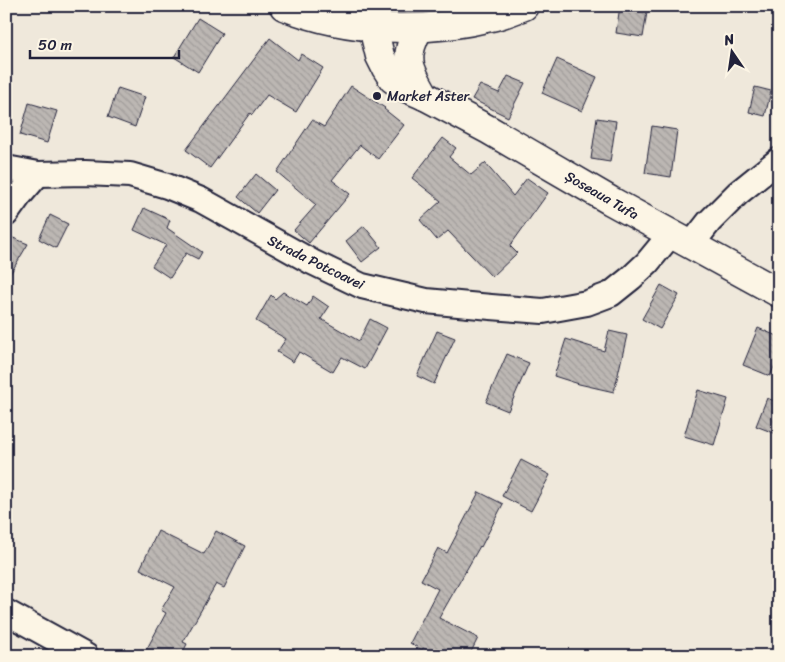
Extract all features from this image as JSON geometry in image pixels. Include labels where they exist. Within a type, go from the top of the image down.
[{"type":"main road","points":[[284,6],[346,24],[373,27],[419,28],[449,25],[492,17],[524,6]]},
{"type":"main road","points":[[353,6],[373,10],[404,10],[446,6]]},
{"type":"main road","name":"Șoseaua Tufa","points":[[373,27],[380,56],[386,68],[393,79],[404,87],[425,96],[488,130],[779,293]]},
{"type":"main road","points":[[419,28],[410,45],[409,57],[412,74],[425,96]]},
{"type":"street","name":"Strada Potcoavei","points":[[6,168],[38,174],[85,173],[130,176],[167,186],[201,200],[312,262],[362,286],[426,301],[543,311],[587,304],[611,294],[647,262],[709,222],[738,193],[779,160]]},
{"type":"street","points":[[6,214],[18,196],[38,174]]},
{"type":"street","points":[[6,612],[86,656]]},
{"type":"building","points":[[620,6],[648,6],[643,37],[616,33]]},
{"type":"building","points":[[198,18],[222,33],[198,72],[174,57]]},
{"type":"building","points":[[270,38],[298,60],[301,54],[323,68],[296,112],[267,95],[252,115],[250,113],[210,168],[186,150]]},
{"type":"building","points":[[557,59],[597,77],[582,111],[542,93]]},
{"type":"building","points":[[508,76],[525,83],[508,117],[472,99],[480,85],[499,93]]},
{"type":"building","points":[[351,86],[385,108],[404,125],[378,159],[360,145],[332,180],[350,194],[309,243],[294,230],[316,205],[277,172],[312,120],[324,127]]},
{"type":"building","points":[[755,87],[771,91],[765,116],[749,112]]},
{"type":"building","points":[[118,88],[145,97],[135,127],[108,117]]},
{"type":"building","points":[[29,103],[57,111],[47,143],[20,135]]},
{"type":"building","points":[[597,118],[616,121],[610,162],[591,159]]},
{"type":"building","points":[[652,126],[677,130],[671,177],[645,173]]},
{"type":"building","points":[[443,138],[456,148],[449,157],[471,175],[485,163],[513,196],[527,178],[548,193],[510,246],[517,253],[492,277],[448,231],[437,240],[420,220],[441,201],[412,178]]},
{"type":"building","points":[[256,174],[275,190],[257,213],[238,197]]},
{"type":"building","points":[[144,208],[170,220],[167,228],[202,252],[198,259],[186,253],[170,278],[152,266],[166,245],[134,230]]},
{"type":"building","points":[[50,215],[68,224],[56,248],[39,239]]},
{"type":"building","points":[[364,226],[381,247],[362,262],[346,241]]},
{"type":"building","points":[[6,235],[28,244],[6,281]]},
{"type":"building","points":[[661,285],[679,295],[660,329],[642,319]]},
{"type":"building","points":[[283,292],[307,306],[313,296],[329,307],[321,319],[359,341],[370,319],[387,328],[365,369],[342,357],[333,372],[299,352],[293,362],[277,352],[286,339],[256,321],[271,295],[275,299]]},
{"type":"building","points":[[758,328],[779,337],[779,356],[770,376],[743,365]]},
{"type":"building","points":[[437,331],[455,338],[434,384],[417,376]]},
{"type":"building","points":[[609,331],[627,335],[614,392],[554,376],[566,339],[604,351]]},
{"type":"building","points":[[507,354],[529,363],[508,411],[486,402]]},
{"type":"building","points":[[698,390],[728,399],[714,445],[684,436]]},
{"type":"building","points":[[767,398],[779,403],[779,435],[756,426]]},
{"type":"building","points":[[521,460],[550,475],[531,511],[502,496]]},
{"type":"building","points":[[479,492],[503,504],[481,547],[439,618],[478,638],[469,656],[437,656],[410,643],[438,589],[421,580],[438,548],[447,553]]},
{"type":"building","points":[[158,531],[204,554],[216,531],[245,546],[224,588],[216,584],[183,642],[187,644],[181,656],[143,656],[166,613],[161,610],[175,587],[140,569]]},
{"type":"place","name":"Market Aster","points":[[377,96]]}]
